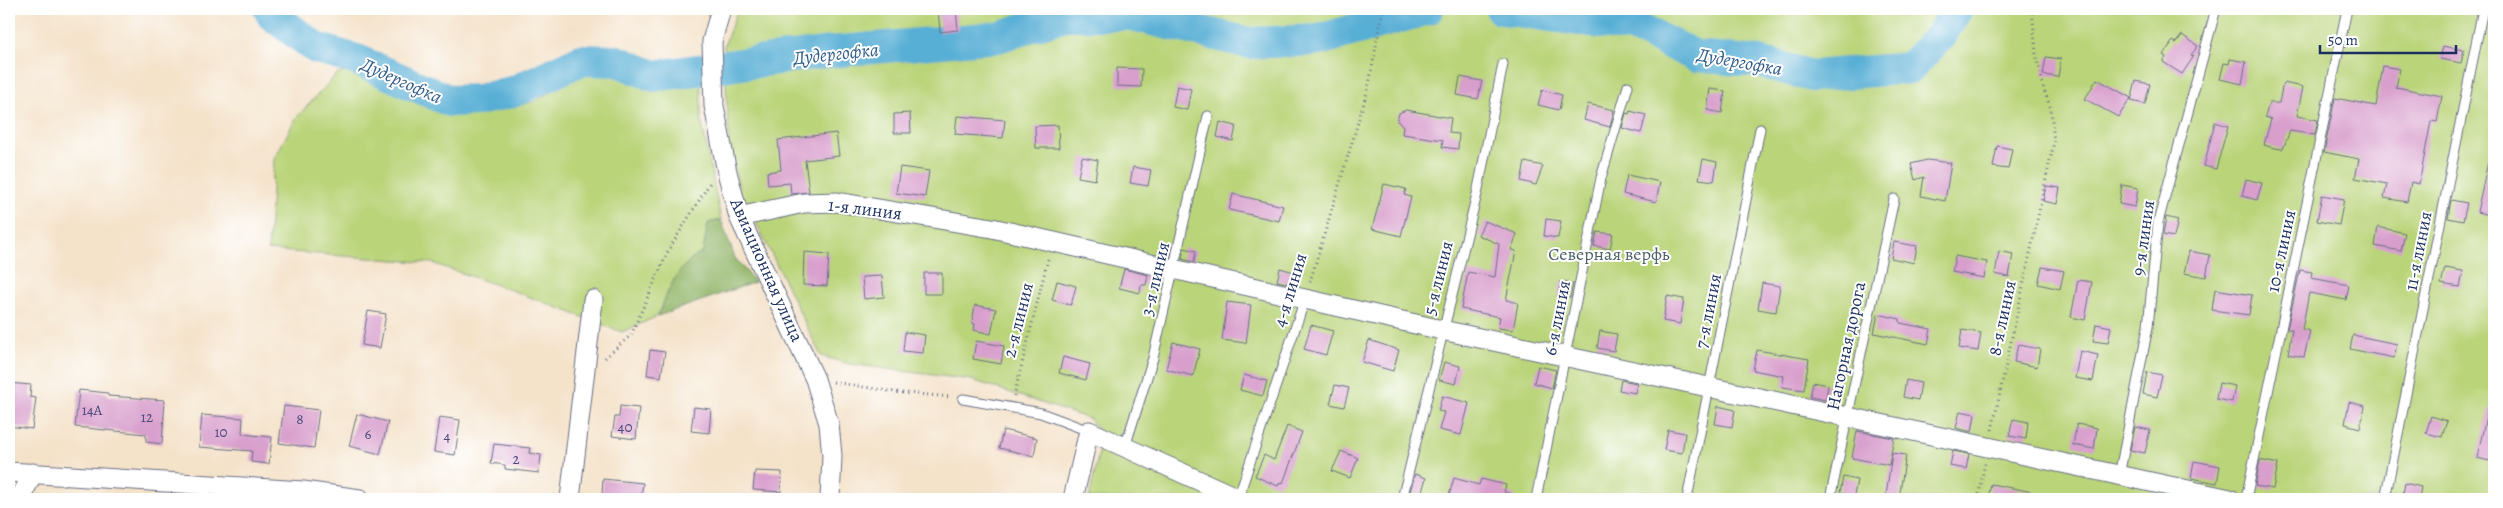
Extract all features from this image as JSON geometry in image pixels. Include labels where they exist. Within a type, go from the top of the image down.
[{"type":"street","name":"Авиационная улица","points":[[722,9],[712,41],[714,92],[727,172],[739,217],[816,380],[829,424],[832,456],[830,499]]},
{"type":"street","name":"1-я линия","points":[[739,217],[804,203],[837,202],[992,228],[1442,330],[2230,499]]},
{"type":"street","points":[[570,499],[592,300]]},
{"type":"street","points":[[1074,499],[1089,431],[1239,499]]},
{"type":"street","points":[[9,472],[360,499]]},
{"type":"street","points":[[20,499],[34,473]]},
{"type":"lane","name":"9-я линия","points":[[2119,476],[2148,327],[2158,222],[2216,9]]},
{"type":"lane","name":"10-я линия","points":[[2246,499],[2348,9]]},
{"type":"lane","name":"11-я линия","points":[[2386,499],[2483,9]]},
{"type":"lane","name":"5-я линия","points":[[1402,499],[1476,194],[1503,64]]},
{"type":"lane","name":"6-я линия","points":[[1536,499],[1601,178],[1628,86]]},
{"type":"lane","name":"3-я линия","points":[[1125,447],[1153,358],[1175,269],[1208,116]]},
{"type":"lane","name":"7-я линия","points":[[1687,499],[1760,129]]},
{"type":"lane","name":"Нагорная дорога","points":[[1830,499],[1894,199]]},
{"type":"lane","name":"4-я линия","points":[[1239,499],[1306,299]]},
{"type":"lane","points":[[963,399],[1041,413],[1089,431]]},
{"type":"path","name":"4-я линия","points":[[1306,299],[1368,89],[1383,9]]},
{"type":"path","name":"8-я линия","points":[[1978,499],[2054,142],[2051,109],[2044,93],[2036,53],[2032,9]]},
{"type":"path","points":[[584,376],[631,335],[672,244],[709,182],[727,172]]},
{"type":"path","name":"2-я линия","points":[[1011,407],[1052,241]]},
{"type":"path","points":[[816,380],[896,392],[963,399]]},
{"type":"green space","name":"Северная верфь","points":[[738,9],[2494,9],[2494,499],[1089,499],[1102,437],[1090,419],[972,380],[849,364],[821,356],[752,214],[741,201],[729,143],[724,46]]},
{"type":"green space","points":[[587,68],[609,70],[621,78],[646,85],[663,86],[701,80],[701,119],[721,220],[708,223],[703,253],[686,265],[674,279],[658,316],[622,332],[514,291],[432,263],[268,250],[274,159],[296,118],[337,74],[350,71],[374,83],[402,87],[440,109],[502,108],[533,102],[553,91],[559,82],[573,72]]},
{"type":"green space","points":[[721,220],[735,258],[755,282],[658,316],[674,279],[686,264],[703,252],[708,223]]},
{"type":"building","points":[[938,9],[956,9],[958,30],[940,32]]},
{"type":"building","points":[[2182,35],[2198,46],[2191,55],[2194,56],[2182,74],[2163,62],[2166,57],[2163,55],[2173,41],[2176,43]]},
{"type":"building","points":[[2443,46],[2464,50],[2461,63],[2440,59]]},
{"type":"building","points":[[2046,57],[2061,59],[2058,77],[2043,75]]},
{"type":"building","points":[[2230,59],[2246,62],[2242,84],[2220,79],[2224,63],[2229,64]]},
{"type":"building","points":[[2383,66],[2400,69],[2396,87],[2442,96],[2437,122],[2431,121],[2419,184],[2411,182],[2407,202],[2384,198],[2387,184],[2355,178],[2359,159],[2324,152],[2335,98],[2376,106]]},
{"type":"building","points":[[1117,68],[1142,69],[1141,87],[1117,86]]},
{"type":"building","points":[[1460,77],[1482,81],[1478,99],[1457,95]]},
{"type":"building","points":[[2097,79],[2131,98],[2118,117],[2085,99]]},
{"type":"building","points":[[2136,81],[2150,84],[2145,104],[2131,101]]},
{"type":"building","points":[[2283,83],[2303,87],[2297,116],[2318,120],[2315,135],[2290,131],[2283,149],[2264,145],[2271,119],[2265,117],[2269,103],[2279,103]]},
{"type":"building","points":[[1177,86],[1191,89],[1187,110],[1173,107]]},
{"type":"building","points":[[1710,89],[1725,91],[1722,113],[1707,110]]},
{"type":"building","points":[[1542,90],[1562,95],[1559,110],[1538,105]]},
{"type":"building","points":[[1588,104],[1614,110],[1610,127],[1584,120]]},
{"type":"building","points":[[1406,110],[1451,118],[1449,133],[1459,134],[1458,149],[1442,147],[1443,140],[1402,134],[1403,126],[1397,121],[1399,113]]},
{"type":"building","points":[[1630,111],[1646,115],[1641,133],[1622,128],[1626,113],[1629,114]]},
{"type":"building","points":[[910,113],[911,133],[894,133],[894,114]]},
{"type":"building","points":[[957,116],[1005,120],[1003,138],[955,134]]},
{"type":"building","points":[[1220,122],[1236,126],[1233,141],[1217,137]]},
{"type":"building","points":[[2215,122],[2228,126],[2216,169],[2204,166]]},
{"type":"building","points":[[1058,125],[1059,148],[1036,148],[1035,126]]},
{"type":"building","points":[[836,133],[839,156],[805,160],[809,192],[791,194],[790,183],[768,185],[767,172],[781,170],[778,140]]},
{"type":"building","points":[[1997,146],[2012,149],[2008,169],[1993,167]]},
{"type":"building","points":[[1082,157],[1098,160],[1095,180],[1078,177]]},
{"type":"building","points":[[1703,159],[1717,162],[1714,181],[1699,179]]},
{"type":"building","points":[[1927,160],[1951,163],[1945,201],[1921,196],[1924,177],[1915,180],[1911,164]]},
{"type":"building","points":[[1525,162],[1543,166],[1536,185],[1521,181]]},
{"type":"building","points":[[2488,162],[2494,163],[2494,216],[2477,212]]},
{"type":"building","points":[[900,167],[929,171],[925,197],[896,193]]},
{"type":"building","points":[[1133,167],[1151,170],[1148,186],[1130,183]]},
{"type":"building","points":[[1627,175],[1660,182],[1656,202],[1623,194]]},
{"type":"building","points":[[2246,179],[2262,183],[2257,200],[2242,196]]},
{"type":"building","points":[[1384,184],[1406,189],[1404,195],[1411,197],[1401,236],[1372,229]]},
{"type":"building","points":[[2122,185],[2138,188],[2135,207],[2119,204]]},
{"type":"building","points":[[2046,186],[2060,188],[2057,204],[2043,201]]},
{"type":"building","points":[[1233,194],[1283,206],[1279,221],[1229,210]]},
{"type":"building","points":[[2322,195],[2344,199],[2339,225],[2317,221]]},
{"type":"building","points":[[2451,200],[2467,203],[2463,221],[2448,218]]},
{"type":"building","points":[[2166,217],[2178,220],[2174,237],[2163,235]]},
{"type":"building","points":[[1546,219],[1561,221],[1558,238],[1544,236]]},
{"type":"building","points":[[1485,221],[1517,234],[1511,250],[1516,251],[1506,300],[1518,303],[1513,330],[1498,328],[1500,317],[1461,309],[1468,272],[1495,277],[1499,244],[1478,235]]},
{"type":"building","points":[[2378,227],[2405,233],[2401,251],[2375,246]]},
{"type":"building","points":[[1597,232],[1613,234],[1610,249],[1594,246]]},
{"type":"building","points":[[1894,242],[1917,246],[1914,263],[1891,258]]},
{"type":"building","points":[[1166,244],[1172,246],[1170,257],[1163,255]]},
{"type":"building","points":[[1184,248],[1196,251],[1194,262],[1182,259]]},
{"type":"building","points":[[1999,251],[2013,254],[2009,277],[1995,274]]},
{"type":"building","points":[[2189,251],[2210,255],[2206,277],[2184,273]]},
{"type":"building","points":[[804,252],[829,254],[827,286],[803,285]]},
{"type":"building","points":[[1955,256],[1987,262],[1984,278],[1952,272]]},
{"type":"building","points":[[2042,267],[2064,271],[2060,289],[2038,284]]},
{"type":"building","points":[[1280,268],[1294,272],[1291,284],[1277,281]]},
{"type":"building","points":[[2445,268],[2463,271],[2460,287],[2441,284]]},
{"type":"building","points":[[1124,269],[1148,275],[1146,285],[1141,285],[1140,293],[1119,288]]},
{"type":"building","points":[[2300,270],[2312,272],[2311,278],[2349,285],[2346,300],[2309,293],[2302,329],[2310,331],[2304,357],[2288,354],[2292,330],[2287,329]]},
{"type":"building","points":[[924,273],[942,273],[942,294],[924,294]]},
{"type":"building","points":[[882,276],[884,297],[864,299],[862,277]]},
{"type":"building","points":[[2078,280],[2092,282],[2085,320],[2071,317]]},
{"type":"building","points":[[1057,281],[1076,286],[1071,305],[1052,300]]},
{"type":"building","points":[[1561,281],[1573,283],[1570,298],[1558,296]]},
{"type":"building","points":[[1762,283],[1780,286],[1776,312],[1758,309]]},
{"type":"building","points":[[2215,289],[2252,295],[2249,315],[2212,310]]},
{"type":"building","points":[[1667,296],[1684,299],[1680,324],[1663,321]]},
{"type":"building","points":[[1227,302],[1251,305],[1246,343],[1222,340]]},
{"type":"building","points":[[975,305],[996,309],[991,334],[974,330],[975,324],[972,323]]},
{"type":"building","points":[[368,311],[386,314],[380,348],[362,345]]},
{"type":"building","points":[[1878,314],[1900,319],[1900,323],[1931,329],[1928,344],[1874,333]]},
{"type":"building","points":[[2096,324],[2111,327],[2108,343],[2093,341]]},
{"type":"building","points":[[1311,325],[1333,331],[1326,355],[1304,349]]},
{"type":"building","points":[[1962,330],[1981,333],[1978,351],[1959,348]]},
{"type":"building","points":[[1600,331],[1617,334],[1614,351],[1597,348]]},
{"type":"building","points":[[905,332],[925,335],[923,353],[903,351]]},
{"type":"building","points":[[2353,335],[2397,344],[2394,358],[2350,349]]},
{"type":"building","points":[[1369,340],[1399,350],[1393,371],[1362,362]]},
{"type":"building","points":[[976,341],[1004,346],[1001,364],[973,359]]},
{"type":"building","points":[[1173,342],[1200,349],[1193,376],[1166,369]]},
{"type":"building","points":[[2018,345],[2040,349],[2037,367],[2014,362]]},
{"type":"building","points":[[650,350],[665,352],[661,377],[647,375]]},
{"type":"building","points":[[1757,350],[1809,359],[1804,390],[1782,387],[1784,376],[1753,370]]},
{"type":"building","points":[[2080,351],[2098,355],[2093,381],[2075,378]]},
{"type":"building","points":[[1063,357],[1090,364],[1086,380],[1059,373]]},
{"type":"building","points":[[1444,362],[1460,366],[1456,384],[1439,380]]},
{"type":"building","points":[[1538,366],[1556,370],[1552,388],[1534,383]]},
{"type":"building","points":[[2147,372],[2162,375],[2157,397],[2143,394]]},
{"type":"building","points":[[1244,375],[1267,381],[1263,396],[1240,390]]},
{"type":"building","points":[[1621,380],[1637,383],[1635,393],[1619,390]]},
{"type":"building","points":[[1906,380],[1921,383],[1918,400],[1903,397]]},
{"type":"building","points":[[1813,382],[1828,385],[1826,400],[1810,397]]},
{"type":"building","points":[[9,383],[31,385],[30,397],[36,398],[32,429],[9,426]]},
{"type":"building","points":[[2219,383],[2235,386],[2232,402],[2216,399]]},
{"type":"building","points":[[1335,385],[1349,388],[1344,407],[1330,404]]},
{"type":"building","points":[[79,390],[108,393],[108,396],[165,400],[162,444],[146,442],[146,434],[75,427]]},
{"type":"building","points":[[1442,396],[1469,403],[1461,435],[1439,430],[1444,412],[1438,411]]},
{"type":"building","points":[[2349,402],[2365,406],[2360,428],[2345,424]]},
{"type":"building","points":[[284,406],[319,410],[314,448],[279,443]]},
{"type":"building","points":[[620,406],[639,408],[636,439],[612,436],[615,417],[619,417]]},
{"type":"building","points":[[1718,406],[1735,410],[1732,427],[1715,424]]},
{"type":"building","points":[[694,407],[711,409],[709,433],[691,431]]},
{"type":"building","points":[[2488,408],[2494,408],[2494,462],[2477,458]]},
{"type":"building","points":[[1960,411],[1975,414],[1972,432],[1956,428]]},
{"type":"building","points":[[357,414],[388,422],[380,454],[349,446]]},
{"type":"building","points":[[202,415],[243,418],[242,434],[272,437],[269,464],[251,462],[252,451],[199,447]]},
{"type":"building","points":[[2431,416],[2447,421],[2442,437],[2426,433]]},
{"type":"building","points":[[439,417],[460,420],[455,455],[434,452]]},
{"type":"building","points":[[2013,419],[2028,422],[2026,439],[2009,436]]},
{"type":"building","points":[[2077,424],[2097,428],[2094,449],[2073,445]]},
{"type":"building","points":[[1287,426],[1302,432],[1283,483],[1280,482],[1278,486],[1255,476],[1264,455],[1274,460]]},
{"type":"building","points":[[2135,427],[2150,430],[2145,453],[2130,450]]},
{"type":"building","points":[[1003,430],[1037,438],[1034,456],[999,448]]},
{"type":"building","points":[[1668,430],[1685,433],[1682,453],[1664,450]]},
{"type":"building","points":[[1857,431],[1894,438],[1889,465],[1852,458]]},
{"type":"building","points":[[494,444],[530,448],[529,453],[541,455],[539,473],[505,469],[505,465],[491,463]]},
{"type":"building","points":[[1341,451],[1358,458],[1350,478],[1332,471]]},
{"type":"building","points":[[1953,451],[1969,454],[1966,469],[1950,466]]},
{"type":"building","points":[[1892,453],[1906,455],[1899,498],[1886,496]]},
{"type":"building","points":[[2260,460],[2278,464],[2273,489],[2255,486]]},
{"type":"building","points":[[2194,461],[2220,466],[2217,483],[2191,478]]},
{"type":"building","points":[[755,471],[782,472],[781,492],[753,490]]},
{"type":"building","points":[[1415,474],[1426,478],[1421,495],[1410,492]]},
{"type":"building","points":[[1843,477],[1857,480],[1854,496],[1840,493]]},
{"type":"building","points":[[1454,478],[1479,485],[1481,479],[1506,485],[1504,492],[1515,495],[1514,499],[1448,499]]},
{"type":"building","points":[[603,479],[643,483],[641,499],[616,499],[616,497],[602,495]]},
{"type":"building","points":[[2405,483],[2421,487],[2419,499],[2402,499]]},
{"type":"building","points":[[1991,484],[2033,492],[2033,499],[1988,499]]},
{"type":"waterway","name":"Дудергофка","points":[[269,9],[272,15],[316,48],[357,60],[450,101],[479,100],[515,91],[581,60],[617,61],[654,76],[829,52],[998,37],[1065,15],[1131,15],[1249,43],[1319,40],[1428,9]]},
{"type":"waterway","name":"Дудергофка","points":[[1501,9],[1637,28],[1696,56],[1760,62],[1812,76],[1910,68],[1941,35],[1957,9]]}]
